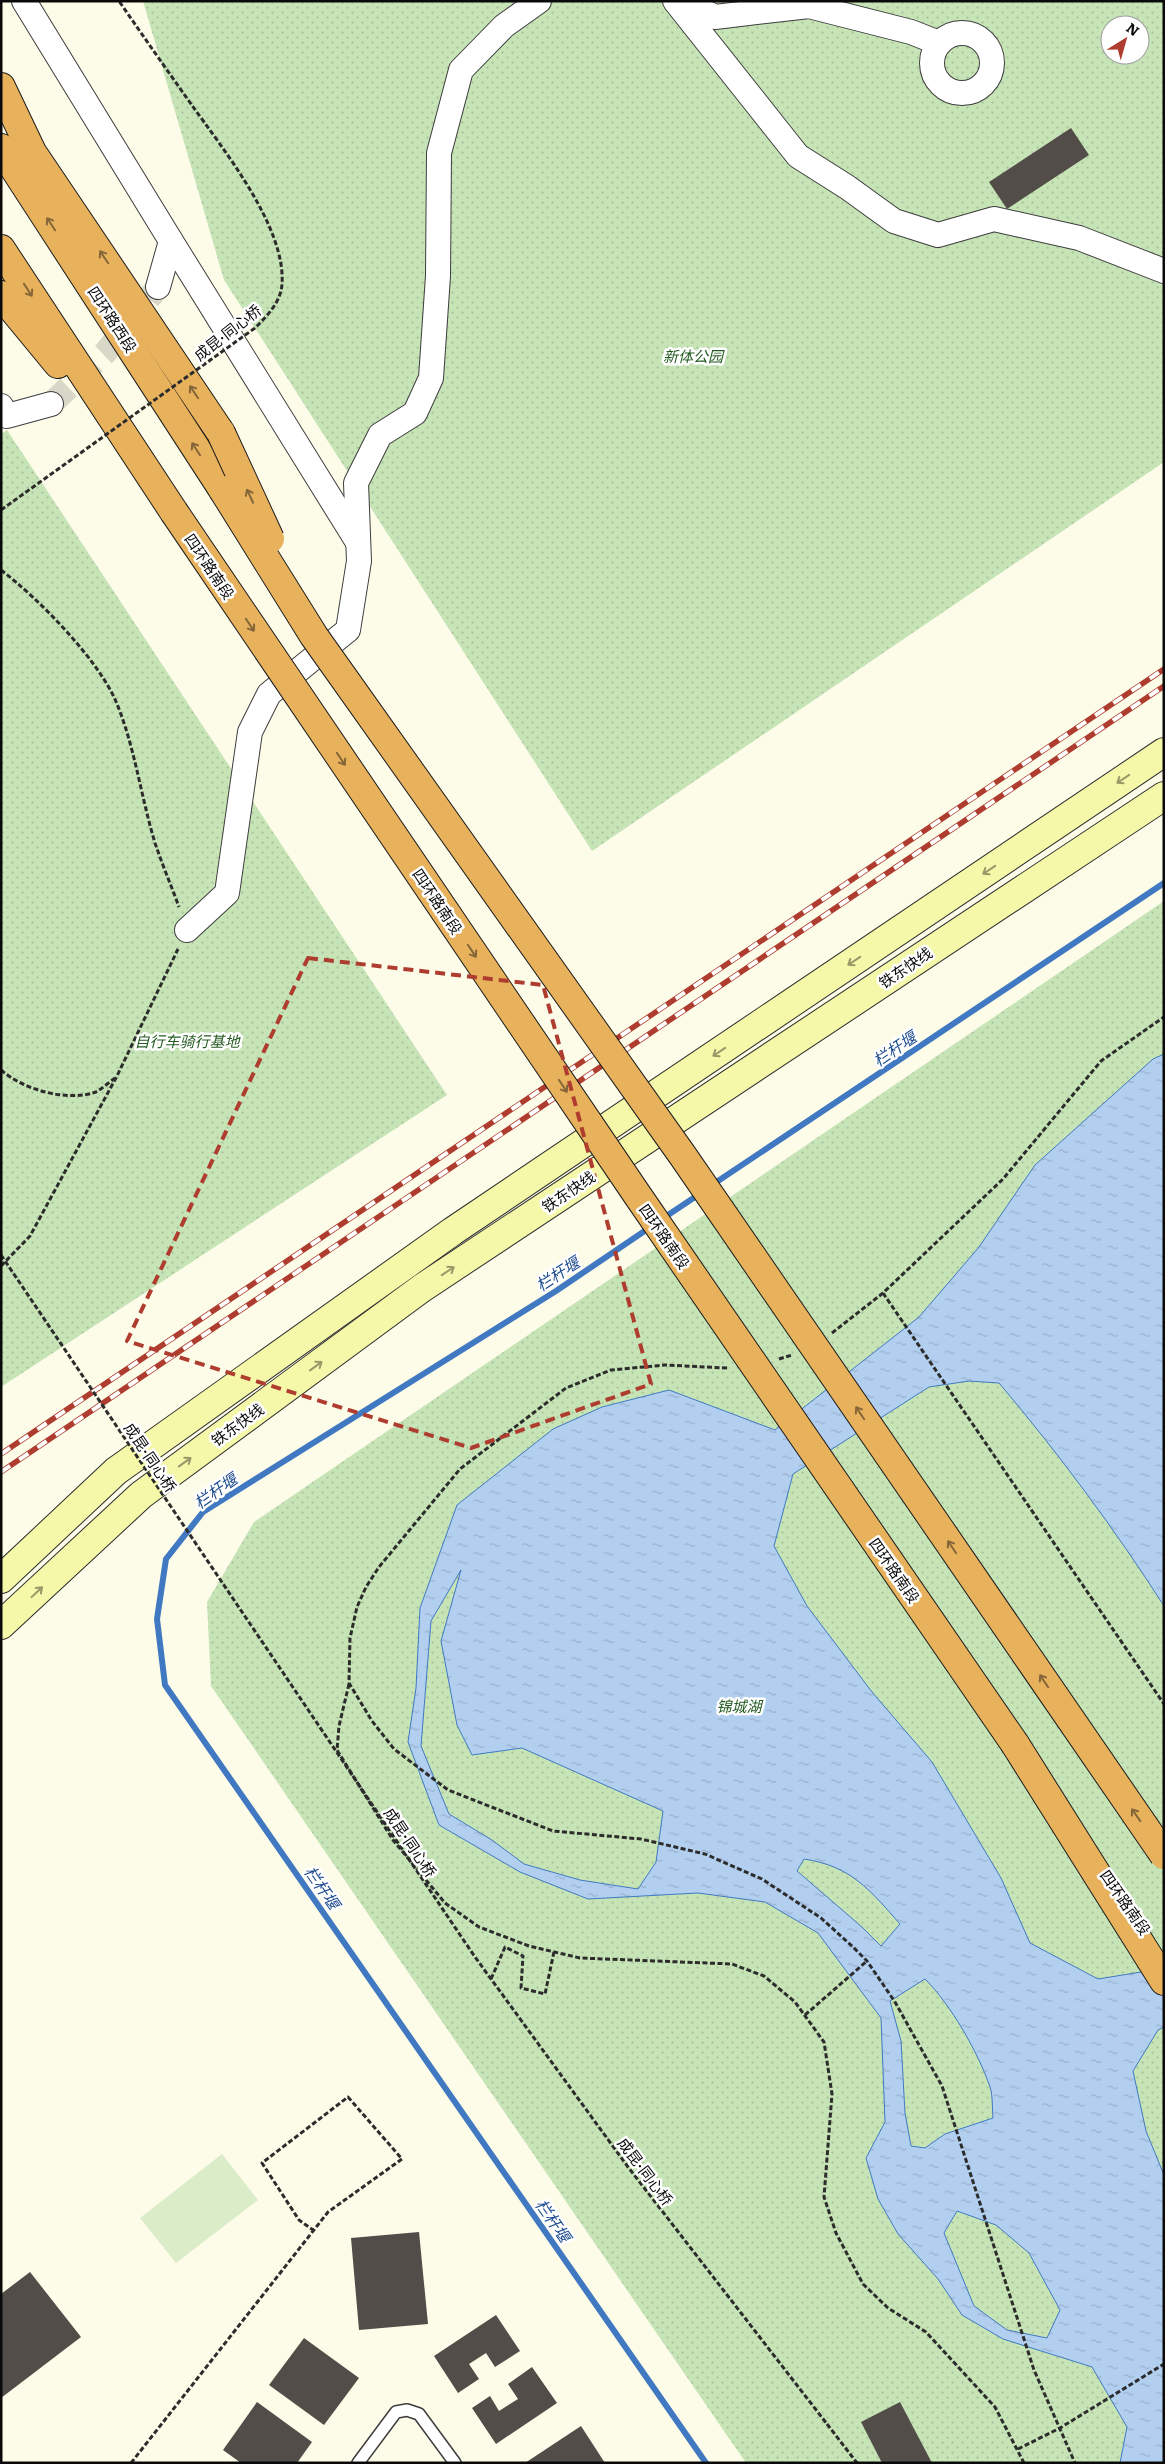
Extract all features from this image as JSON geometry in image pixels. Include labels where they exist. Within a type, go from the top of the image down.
[{"type":"highway","points":[[1,87],[32,152]]},
{"type":"highway","points":[[1,102],[32,152],[222,433],[314,636],[683,1156],[1164,1855]]},
{"type":"highway","name":"四环路西段","points":[[1,148],[314,636]]},
{"type":"highway","points":[[1,249],[143,468]]},
{"type":"highway","points":[[1,295],[143,468]]},
{"type":"highway","name":"四环路南段","points":[[143,468],[638,1196],[1015,1744],[1164,1956]]},
{"type":"highway","points":[[1015,1744],[1164,1981]]},
{"type":"main road","name":"铁东快线","points":[[1,1579],[116,1471],[445,1236],[1164,752]]},
{"type":"main road","name":"铁东快线","points":[[1,1625],[141,1494],[422,1288],[1164,796]]},
{"type":"street","points":[[24,1],[358,542]]},
{"type":"street","points":[[187,930],[227,893],[250,732],[269,694],[348,630],[359,561],[356,483],[380,435],[415,413],[431,378],[438,276],[439,153],[461,70],[504,26],[539,1]]},
{"type":"street","points":[[675,1],[798,156],[847,187],[894,221],[938,234],[994,219],[1079,238],[1164,271]]},
{"type":"street","points":[[684,1],[715,17],[809,6],[911,32],[939,43]]},
{"type":"street","points":[[158,288],[171,240]]},
{"type":"street","points":[[1,406],[8,416],[51,404]]},
{"type":"lane","points":[[358,2463],[396,2412],[407,2410],[418,2414],[455,2463]]},
{"type":"path","name":"成昆·同心桥","points":[[1,510],[255,328],[272,311],[282,286],[282,269],[270,227],[244,179],[119,1]]},
{"type":"path","points":[[1,570],[24,587],[59,624],[94,665],[116,703],[141,784],[155,842],[187,930],[147,1018],[30,1236],[1,1266]]},
{"type":"path","points":[[825,1337],[883,1293],[1002,1179],[1101,1061],[1164,1017]]},
{"type":"path","points":[[1,1070],[12,1080],[43,1091],[76,1096],[97,1091],[117,1076]]},
{"type":"path","name":"成昆·同心桥","points":[[1,1255],[491,1979],[628,2166],[857,2463]]},
{"type":"path","points":[[883,1293],[1164,1704]]},
{"type":"path","points":[[774,1360],[802,1352]]},
{"type":"path","points":[[737,1369],[665,1365],[611,1370],[566,1388],[460,1469],[379,1567],[366,1587],[357,1607],[350,1638],[349,1684],[339,1726],[337,1750],[393,1840],[445,1903],[479,1927],[529,1946],[580,1958],[732,1964],[764,1976],[796,2002],[824,2042],[827,2059],[832,2094],[824,2197],[836,2232],[863,2284],[888,2308],[926,2332],[996,2407],[1024,2463]]},
{"type":"path","points":[[349,1684],[372,1721],[394,1749],[448,1790],[553,1831],[641,1839],[705,1854],[762,1879],[821,1918],[867,1961],[895,2002],[942,2086],[1034,2370],[1076,2463]]},
{"type":"path","points":[[491,1979],[504,1947],[523,1956],[521,1988],[545,1994],[554,1952]]},
{"type":"path","points":[[805,2015],[867,1961]]},
{"type":"path","points":[[131,2463],[328,2212],[402,2159],[348,2098],[262,2163],[299,2220],[313,2230]]},
{"type":"path","points":[[1018,2449],[1060,2428],[1164,2364]]},
{"type":"highlighted area","points":[[308,958],[543,985],[651,1384],[471,1448],[127,1341]]},
{"type":"green space","name":"新体公园","points":[[143,1],[1164,1],[1164,462],[592,851],[224,280]]},
{"type":"green space","name":"自行车骑行基地","points":[[7,430],[447,1095],[1,1387],[1,434]]},
{"type":"green space","name":"锦城湖","points":[[1164,901],[1164,2463],[746,2463],[211,1686],[207,1602],[254,1522]]},
{"type":"green space","points":[[222,2154],[258,2200],[176,2263],[140,2218]]},
{"type":"water","name":"锦城湖","points":[[1164,1054],[1164,1606],[1126,1548],[1085,1492],[999,1383],[969,1381],[929,1387],[793,1474],[774,1546],[807,1606],[872,1692],[932,1762],[1001,1878],[1030,1943],[1098,1979],[1141,1972],[1164,1957],[1164,2027],[1158,2030],[1133,2071],[1146,2131],[1164,2175],[1164,2463],[1120,2463],[1127,2427],[1092,2367],[1003,2339],[962,2315],[938,2279],[898,2234],[878,2199],[866,2158],[885,2122],[881,2018],[818,1933],[765,1902],[698,1893],[588,1899],[520,1872],[439,1825],[408,1742],[416,1688],[420,1608],[457,1505],[553,1429],[602,1407],[669,1390],[775,1430],[919,1317],[979,1247],[1035,1165],[1153,1059]],"holes":[[[461,1570],[441,1641],[457,1725],[472,1755],[522,1748],[663,1811],[656,1862],[638,1889],[580,1880],[524,1864],[492,1840],[449,1814],[421,1746],[431,1621]],[[804,1859],[835,1867],[869,1890],[900,1924],[881,1946],[862,1927],[797,1871]],[[925,1979],[935,1990],[954,2015],[985,2073],[991,2091],[993,2118],[945,2134],[925,2148],[911,2146],[905,2113],[901,2041],[890,2001]],[[957,2211],[996,2225],[1029,2253],[1060,2310],[1047,2338],[1007,2330],[974,2306],[944,2233]]]},
{"type":"building","points":[[1071,128],[1089,155],[1007,209],[989,182]]},
{"type":"building","points":[[419,2232],[428,2324],[359,2330],[351,2238]]},
{"type":"building","points":[[30,2272],[81,2337],[1,2398],[1,2294]]},
{"type":"building","points":[[496,2315],[520,2351],[495,2367],[486,2353],[469,2364],[479,2379],[458,2393],[434,2356]]},
{"type":"building","points":[[304,2338],[359,2378],[324,2425],[269,2385]]},
{"type":"building","points":[[532,2367],[557,2403],[496,2444],[472,2408],[490,2396],[499,2411],[518,2399],[508,2384]]},
{"type":"building","points":[[257,2402],[312,2442],[297,2463],[241,2463],[223,2450]]},
{"type":"building","points":[[900,2402],[932,2463],[882,2463],[861,2422]]},
{"type":"building","points":[[581,2426],[605,2463],[525,2463]]},
{"type":"waterway","name":"栏杆堰","points":[[712,1185],[1164,883]]},
{"type":"waterway","name":"栏杆堰","points":[[662,1219],[701,1193]]},
{"type":"waterway","name":"栏杆堰","points":[[652,1226],[556,1291],[203,1512],[166,1559],[157,1619],[165,1685],[706,2463]]},
{"type":"tunnel","points":[[51,404],[105,353],[158,287]]},
{"type":"railway","points":[[1,1454],[1164,669]]},
{"type":"railway","points":[[1,1472],[1164,686]]}]
